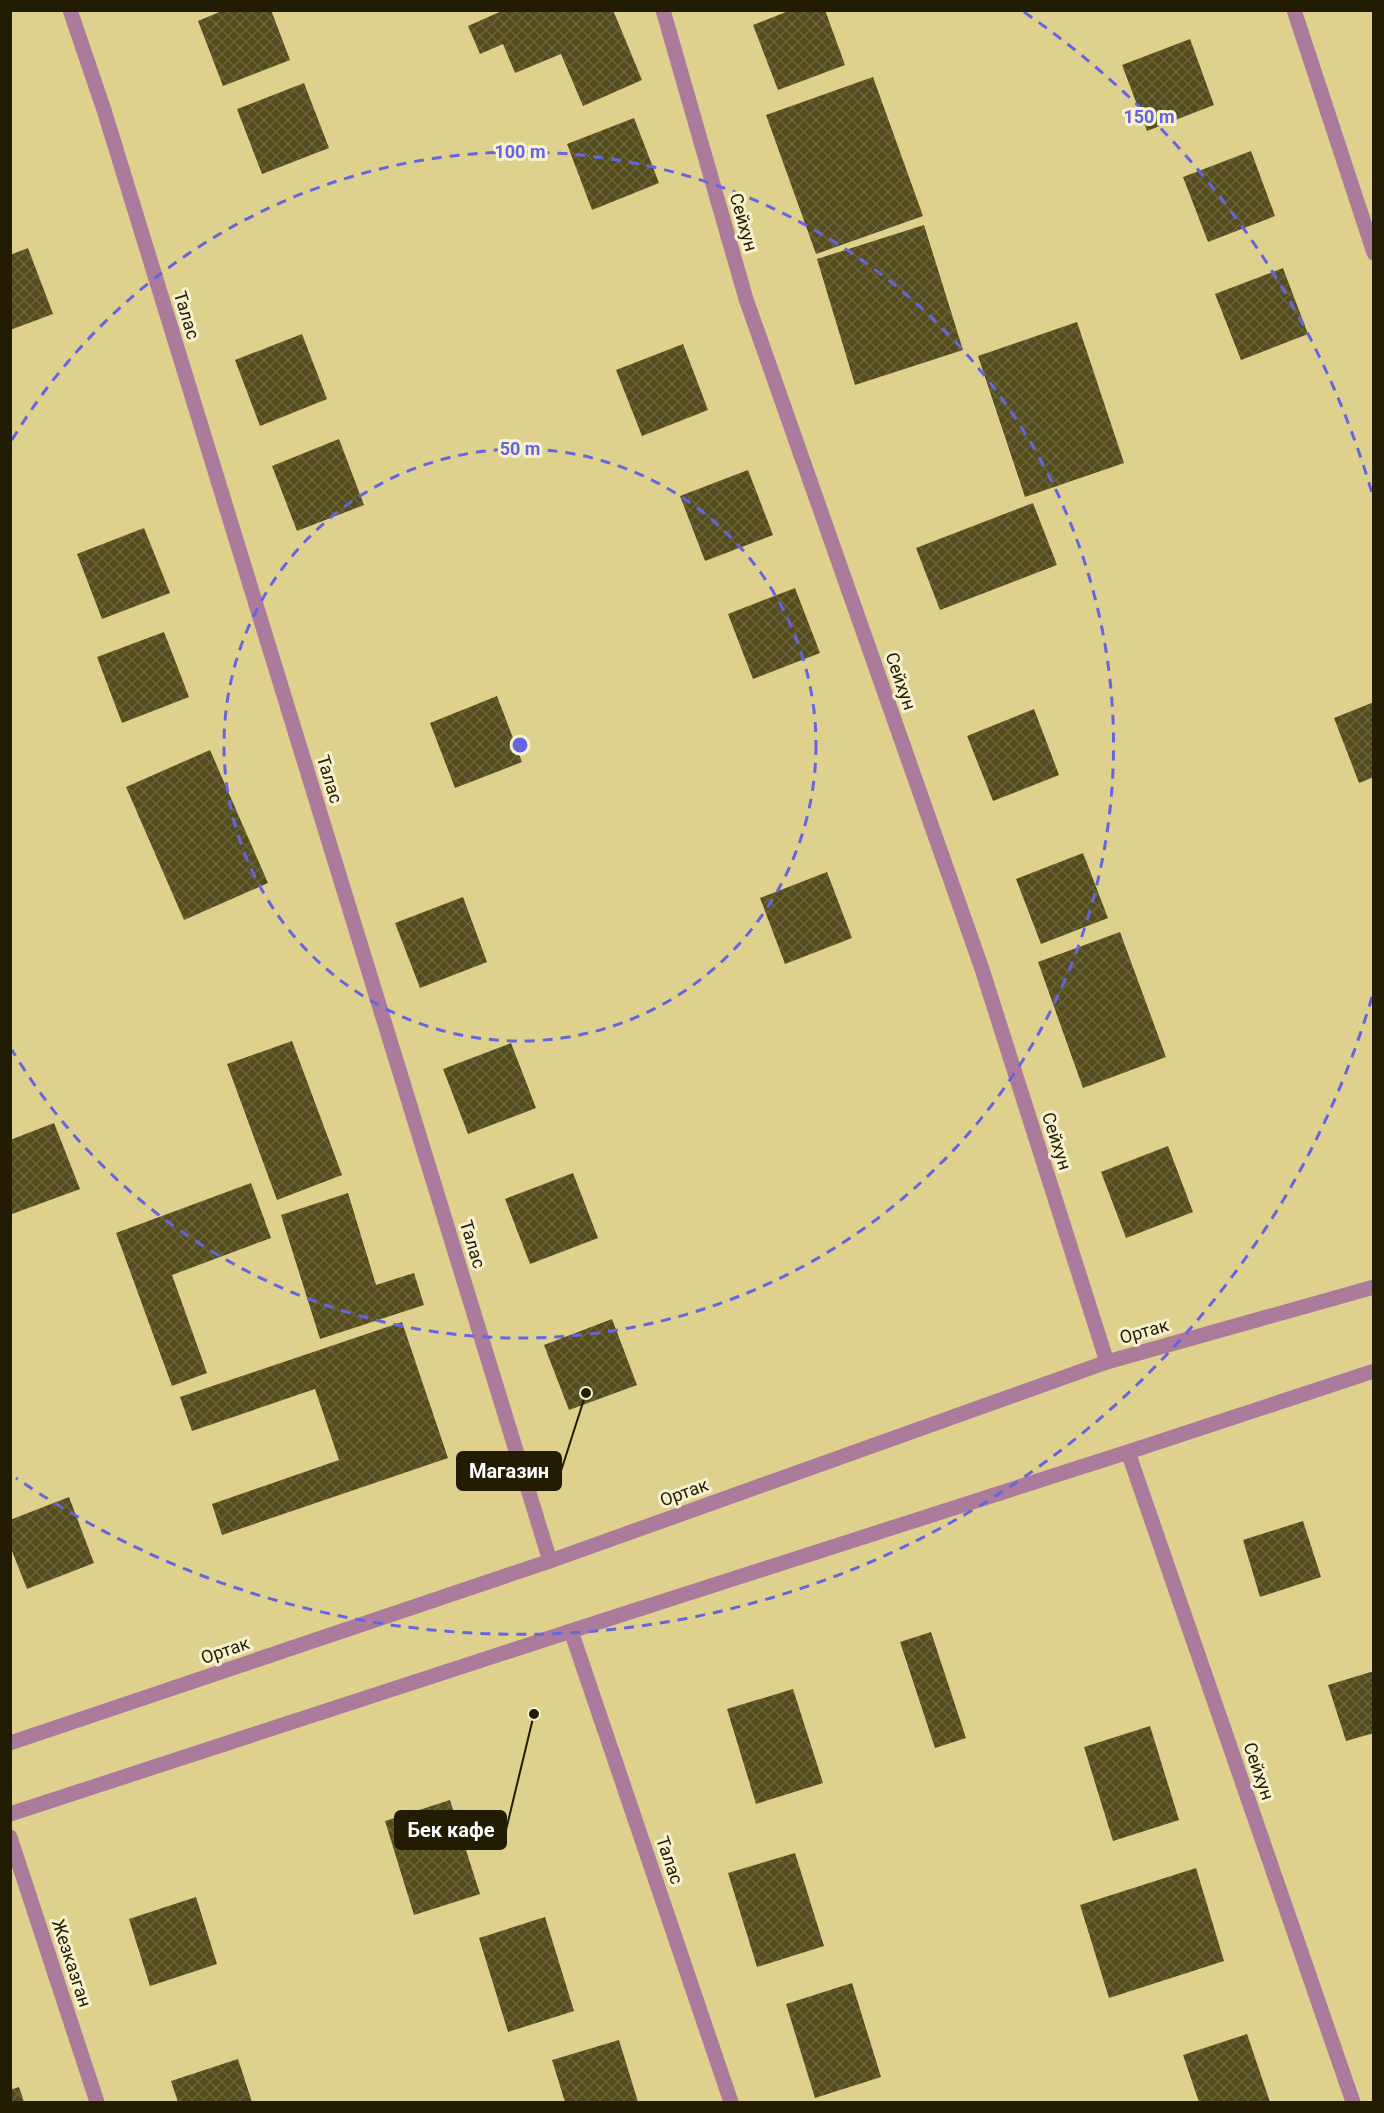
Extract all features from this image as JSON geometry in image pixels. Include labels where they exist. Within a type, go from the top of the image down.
[{"type":"street","name":"Талас","points":[[70,10],[108,122],[550,1561]]},
{"type":"street","name":"Сейхун","points":[[663,10],[746,299],[982,969],[1107,1362]]},
{"type":"street","points":[[1294,10],[1374,253]]},
{"type":"street","name":"Ортак","points":[[10,1743],[550,1561],[1107,1362],[1374,1287]]},
{"type":"street","points":[[10,1814],[1374,1371]]},
{"type":"street","name":"Сейхун","points":[[1128,1452],[1353,2103]]},
{"type":"street","name":"Талас","points":[[571,1631],[731,2103]]},
{"type":"street","name":"Жезказган","points":[[10,1837],[97,2103]]},
{"type":"building","points":[[224,10],[271,10],[290,60],[223,86],[198,21]]},
{"type":"building","points":[[504,10],[613,10],[642,80],[583,106],[561,54],[515,73],[503,44],[480,54],[468,26]]},
{"type":"building","points":[[791,10],[825,10],[845,65],[778,90],[753,25]]},
{"type":"building","points":[[1190,39],[1214,105],[1147,131],[1122,65]]},
{"type":"building","points":[[873,77],[923,216],[816,254],[766,115]]},
{"type":"building","points":[[304,83],[329,148],[262,174],[237,109]]},
{"type":"building","points":[[634,118],[659,183],[592,210],[567,144]]},
{"type":"building","points":[[1251,151],[1275,216],[1208,242],[1183,177]]},
{"type":"building","points":[[924,225],[963,350],[855,385],[817,259]]},
{"type":"building","points":[[28,248],[53,314],[10,330],[10,255]]},
{"type":"building","points":[[1283,268],[1308,334],[1241,360],[1215,294]]},
{"type":"building","points":[[1077,322],[1124,463],[1025,497],[978,356]]},
{"type":"building","points":[[302,334],[327,399],[260,426],[235,360]]},
{"type":"building","points":[[683,344],[708,410],[642,436],[616,370]]},
{"type":"building","points":[[339,439],[364,505],[297,531],[272,466]]},
{"type":"building","points":[[748,470],[773,535],[705,561],[680,496]]},
{"type":"building","points":[[1033,503],[1057,565],[940,610],[916,548]]},
{"type":"building","points":[[144,528],[170,593],[102,619],[77,554]]},
{"type":"building","points":[[795,588],[820,653],[753,679],[728,614]]},
{"type":"building","points":[[164,632],[189,697],[122,723],[97,657]]},
{"type":"building","points":[[497,696],[522,762],[455,788],[430,723]]},
{"type":"building","points":[[1374,702],[1374,777],[1359,783],[1334,718]]},
{"type":"building","points":[[1034,709],[1059,775],[993,801],[967,736]]},
{"type":"building","points":[[210,750],[268,883],[184,920],[126,787]]},
{"type":"building","points":[[1083,853],[1108,918],[1041,944],[1016,879]]},
{"type":"building","points":[[827,872],[852,938],[785,964],[760,898]]},
{"type":"building","points":[[463,897],[487,962],[420,988],[395,923]]},
{"type":"building","points":[[1120,932],[1166,1057],[1083,1088],[1038,962]]},
{"type":"building","points":[[292,1041],[342,1175],[277,1200],[227,1064]]},
{"type":"building","points":[[511,1043],[536,1108],[468,1134],[443,1069]]},
{"type":"building","points":[[54,1123],[80,1189],[12,1214],[10,1140]]},
{"type":"building","points":[[1168,1146],[1193,1212],[1126,1238],[1101,1172]]},
{"type":"building","points":[[573,1173],[598,1238],[530,1264],[505,1199]]},
{"type":"building","points":[[251,1183],[271,1238],[172,1275],[207,1373],[172,1386],[116,1233]]},
{"type":"building","points":[[348,1193],[376,1285],[414,1273],[424,1305],[320,1339],[281,1215]]},
{"type":"building","points":[[612,1319],[637,1385],[569,1410],[544,1345]]},
{"type":"building","points":[[402,1322],[448,1458],[222,1535],[212,1504],[339,1460],[315,1389],[192,1431],[180,1397]]},
{"type":"building","points":[[69,1497],[94,1563],[27,1589],[10,1546],[10,1520]]},
{"type":"building","points":[[1303,1521],[1321,1577],[1260,1597],[1243,1540]]},
{"type":"building","points":[[931,1632],[966,1738],[935,1748],[900,1642]]},
{"type":"building","points":[[1374,1671],[1374,1733],[1346,1741],[1328,1685]]},
{"type":"building","points":[[793,1689],[823,1783],[756,1804],[727,1709]]},
{"type":"building","points":[[1150,1726],[1179,1820],[1113,1841],[1084,1747]]},
{"type":"building","points":[[450,1800],[480,1894],[414,1915],[385,1821]]},
{"type":"building","points":[[795,1853],[824,1946],[757,1967],[728,1873]]},
{"type":"building","points":[[1196,1868],[1224,1961],[1109,1998],[1080,1905]]},
{"type":"building","points":[[196,1897],[217,1964],[150,1986],[129,1919]]},
{"type":"building","points":[[545,1917],[574,2011],[508,2032],[479,1938]]},
{"type":"building","points":[[852,1983],[881,2077],[815,2098],[786,2004]]},
{"type":"building","points":[[1247,2034],[1270,2102],[1199,2102],[1183,2055]]},
{"type":"building","points":[[619,2040],[638,2102],[565,2102],[552,2060]]},
{"type":"building","points":[[238,2059],[252,2102],[178,2102],[171,2081]]},
{"type":"building","points":[[19,2087],[24,2102],[10,2102],[10,2090]]},
{"type":"place","name":"Магазин","points":[[586,1393]]},
{"type":"place","name":"Бек кафе","points":[[534,1714]]}]
